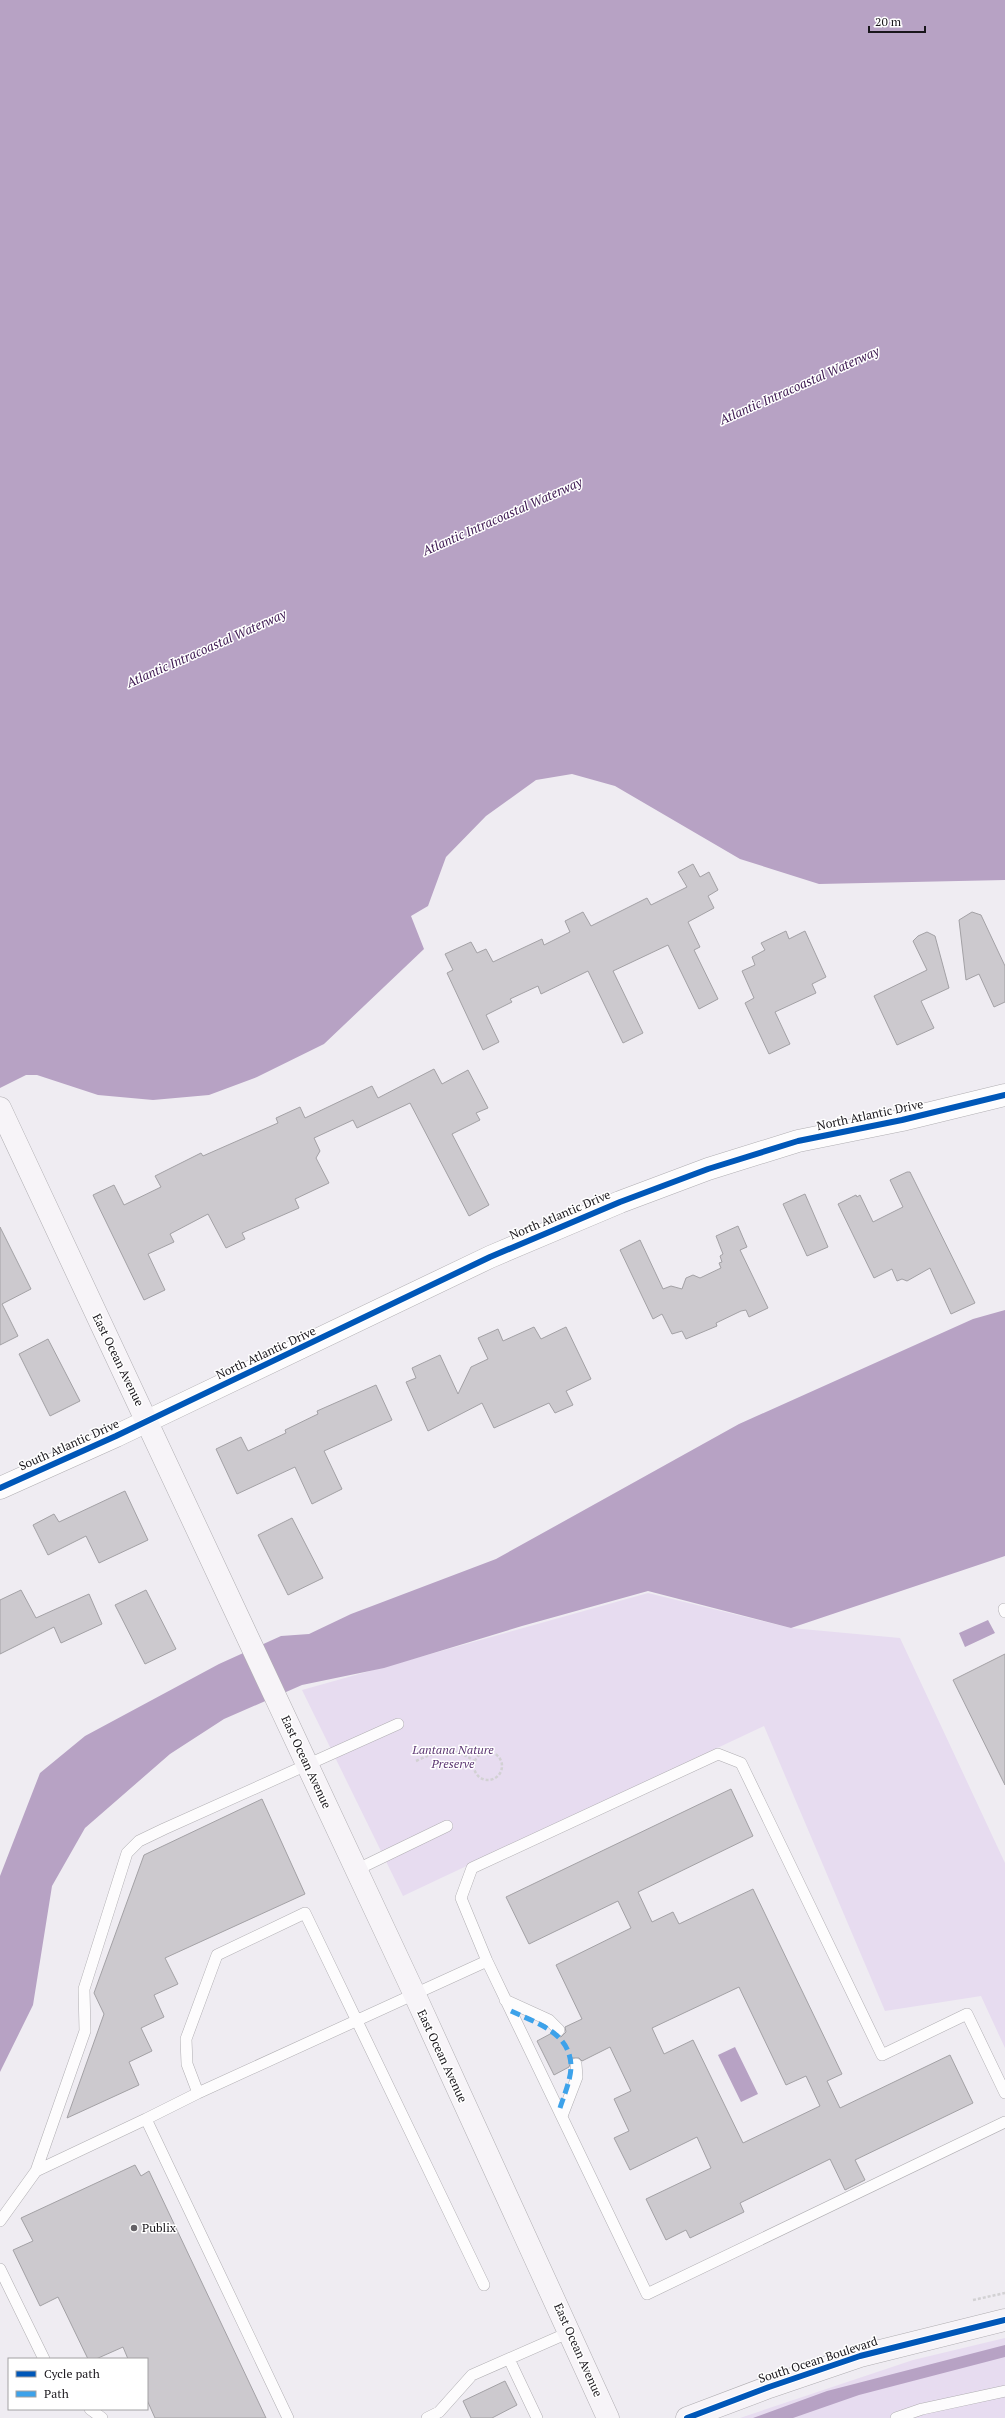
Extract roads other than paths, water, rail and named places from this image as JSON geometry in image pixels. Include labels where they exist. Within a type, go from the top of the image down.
[{"type":"main road","name":"East Ocean Avenue","points":[[1,1110],[414,1993],[608,2418]]},
{"type":"main road","name":"South Ocean Boulevard","points":[[687,2418],[769,2387],[860,2356],[1005,2320]]},
{"type":"street","name":"North Atlantic Drive","points":[[147,1420],[331,1335],[490,1257],[620,1202],[708,1169],[798,1141],[902,1120],[1005,1095]]},
{"type":"street","name":"South Atlantic Drive","points":[[0,1488],[147,1420]]},
{"type":"lane","points":[[0,2221],[36,2170],[85,2031],[84,1989],[127,1853],[139,1841],[164,1829],[398,1724]]},
{"type":"lane","points":[[1005,2093],[967,2014],[882,2055],[741,1763],[718,1754],[472,1868],[461,1898],[505,2000],[647,2294],[1005,2122]]},
{"type":"lane","points":[[356,1870],[447,1826]]},
{"type":"lane","points":[[198,2093],[187,2064],[186,2039],[217,1955],[305,1913],[484,2285]]},
{"type":"lane","points":[[36,2170],[198,2093],[414,1993],[487,1961]]},
{"type":"lane","points":[[505,2000],[549,2020],[559,2030]]},
{"type":"lane","points":[[562,2116],[577,2077],[576,2064]]},
{"type":"lane","points":[[146,2119],[288,2418]]},
{"type":"lane","points":[[0,2269],[44,2358]]},
{"type":"lane","points":[[427,2418],[440,2415],[472,2375],[570,2332]]},
{"type":"lane","points":[[509,2359],[537,2418]]},
{"type":"lane","points":[[896,2418],[922,2409],[1005,2392]]},
{"type":"lane","points":[[91,2410],[102,2418]]},
{"type":"water","name":"Atlantic Intracoastal Waterway","points":[[0,0],[1005,0],[1005,880],[819,884],[740,859],[615,786],[572,774],[536,780],[486,816],[446,857],[428,906],[411,916],[424,949],[324,1044],[257,1077],[209,1095],[153,1100],[98,1095],[37,1075],[26,1075],[0,1088]]},
{"type":"water","points":[[1005,1310],[1005,1556],[791,1628],[648,1591],[522,1626],[384,1668],[302,1685],[224,1719],[170,1754],[85,1828],[52,1886],[33,2005],[0,2072],[0,1876],[40,1773],[85,1736],[219,1664],[281,1636],[309,1634],[351,1614],[496,1559],[739,1424],[973,1319]]},
{"type":"water","points":[[988,1620],[995,1633],[965,1647],[959,1633]]},
{"type":"water","points":[[735,2047],[758,2094],[741,2102],[718,2055]]},
{"type":"water","points":[[1005,2345],[1005,2357],[859,2395],[793,2418],[753,2418],[827,2391]]},
{"type":"place","name":"Publix","points":[[134,2228]]},
{"type":"park label","name":"Lantana Nature Preserve","points":[[453,1757]]}]
